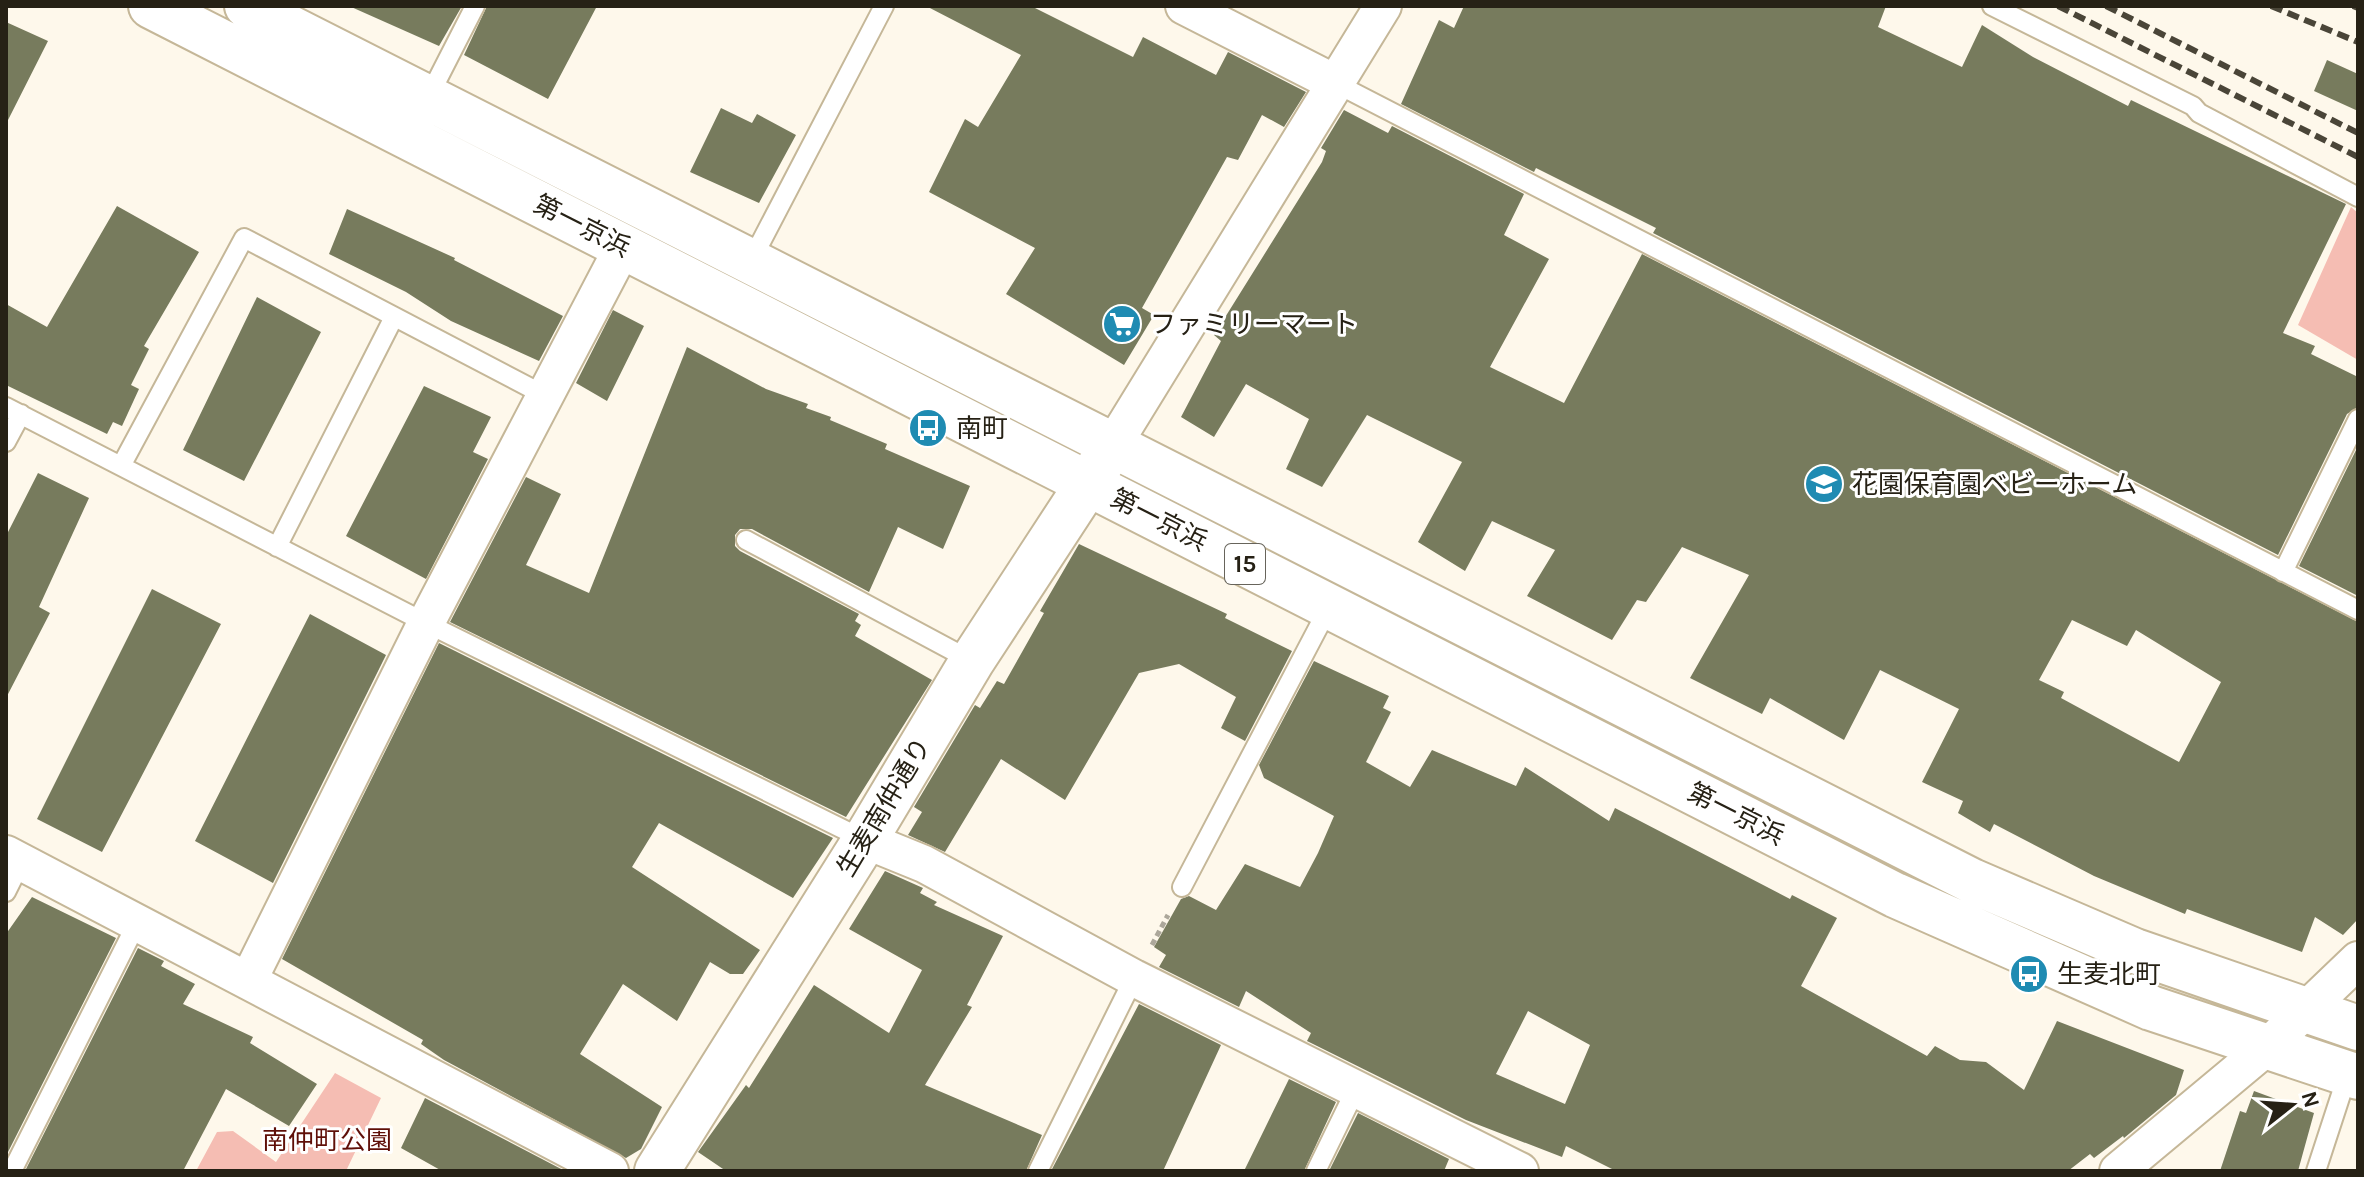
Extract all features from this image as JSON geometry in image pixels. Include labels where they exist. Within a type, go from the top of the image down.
[{"type":"main road","name":"第一京浜","points":[[151,6],[1895,895],[2151,1008],[2353,1075]]},
{"type":"main road","name":"第一京浜","points":[[247,6],[1972,881],[2135,951],[2358,1028]]},
{"type":"main road","name":"生麦南仲通り","points":[[657,1171],[865,840],[972,661],[1113,445]]},
{"type":"street","points":[[1184,6],[1335,83]]},
{"type":"street","points":[[1113,445],[1383,6]]},
{"type":"street","points":[[248,981],[426,623],[623,247]]},
{"type":"street","points":[[865,840],[1142,964],[1355,1091],[1520,1171]]},
{"type":"street","points":[[11,869],[137,923],[610,1171]]},
{"type":"street","points":[[2118,1171],[2268,1046],[2358,960]]},
{"type":"lane","points":[[428,98],[475,6]]},
{"type":"lane","points":[[751,261],[884,6]]},
{"type":"lane","points":[[1992,6],[2193,106],[2199,113],[2358,197]]},
{"type":"lane","points":[[1335,83],[2358,610]]},
{"type":"lane","points":[[121,466],[244,238],[546,396]]},
{"type":"lane","points":[[277,547],[394,317]]},
{"type":"lane","points":[[6,442],[13,411],[426,623],[865,840]]},
{"type":"lane","points":[[2283,572],[2358,419]]},
{"type":"lane","points":[[746,540],[972,661]]},
{"type":"lane","points":[[1182,887],[1329,607]]},
{"type":"lane","points":[[12,1171],[137,923]]},
{"type":"lane","points":[[1038,1171],[1142,964]]},
{"type":"lane","points":[[2316,1171],[2353,1075]]},
{"type":"lane","points":[[1316,1171],[1355,1091]]},
{"type":"path","points":[[1142,964],[1182,887]]},
{"type":"green space","points":[[2351,207],[2358,213],[2358,360],[2298,325]]},
{"type":"green space","name":"南仲町公園","points":[[335,1073],[381,1098],[346,1171],[196,1171],[217,1132],[233,1131],[276,1162]]},
{"type":"building","points":[[349,6],[462,6],[439,46]]},
{"type":"building","points":[[487,6],[597,6],[548,99],[464,55]]},
{"type":"building","points":[[926,6],[1031,6],[1133,57],[1143,37],[1216,75],[1228,52],[1306,92],[1284,127],[1262,115],[1238,160],[1227,157],[1142,308],[1154,315],[1124,365],[1006,294],[1035,248],[929,192],[965,119],[978,127],[1021,55]]},
{"type":"building","points":[[1464,6],[1886,6],[1878,27],[1962,67],[1982,25],[2033,57],[2128,106],[2131,100],[2346,204],[2283,333],[2315,346],[2311,354],[2358,377],[2358,407],[2347,414],[2278,555],[1653,233],[1656,228],[1536,168],[1534,172],[1401,104],[1439,20],[1454,28]]},
{"type":"building","points":[[6,22],[48,41],[6,124]]},
{"type":"building","points":[[2327,60],[2358,74],[2358,111],[2314,91]]},
{"type":"building","points":[[721,108],[752,123],[757,114],[796,135],[759,203],[690,172]]},
{"type":"building","points":[[1344,110],[1388,133],[1392,126],[1524,194],[1504,235],[1549,259],[1490,367],[1564,403],[1642,254],[2358,622],[2358,919],[2343,935],[2315,917],[2302,952],[2187,909],[2185,914],[2094,876],[1994,824],[1990,832],[1958,813],[1963,801],[1922,782],[1959,709],[1880,670],[1844,740],[1770,698],[1762,714],[1690,678],[1749,575],[1682,547],[1646,602],[1637,600],[1612,640],[1527,596],[1555,550],[1492,521],[1465,571],[1418,542],[1462,462],[1367,415],[1322,487],[1286,469],[1309,419],[1246,384],[1214,437],[1181,417],[1221,341],[1214,335],[1322,162],[1326,151],[1321,148]],"holes":[[[2072,620],[2127,646],[2136,630],[2221,682],[2179,762],[2061,698],[2064,692],[2039,680]]]},
{"type":"building","points":[[117,206],[199,252],[144,346],[149,349],[131,385],[139,389],[122,426],[113,422],[107,434],[6,385],[6,304],[47,327]]},
{"type":"building","points":[[347,209],[455,258],[563,316],[539,361],[451,321],[406,292],[329,254]]},
{"type":"building","points":[[257,297],[321,332],[244,481],[183,450]]},
{"type":"building","points":[[613,310],[644,326],[607,401],[576,383]]},
{"type":"building","points":[[687,347],[766,389],[808,404],[806,408],[887,444],[885,449],[970,486],[943,549],[898,527],[869,592],[752,529],[740,529],[735,535],[735,546],[740,551],[859,614],[855,621],[861,625],[855,636],[932,680],[846,817],[450,622],[526,477],[561,494],[526,565],[589,593]]},
{"type":"building","points":[[424,386],[491,417],[473,452],[488,459],[426,579],[346,536]]},
{"type":"building","points":[[2358,446],[2358,596],[2299,566]]},
{"type":"building","points":[[38,473],[89,498],[39,607],[50,613],[6,698],[6,536]]},
{"type":"building","points":[[1079,544],[1227,614],[1225,618],[1292,651],[1245,741],[1221,728],[1236,697],[1179,664],[1139,673],[1065,800],[1001,759],[945,852],[908,835],[922,812],[914,807],[975,705],[980,708],[997,681],[1004,684],[1044,613],[1040,611]]},
{"type":"building","points":[[152,589],[221,624],[102,852],[37,819]]},
{"type":"building","points":[[310,614],[386,655],[273,883],[195,841]]},
{"type":"building","points":[[439,643],[833,838],[793,898],[659,823],[632,867],[760,950],[743,974],[730,974],[710,962],[677,1021],[623,984],[580,1054],[662,1107],[641,1149],[626,1158],[444,1060],[421,1044],[423,1040],[282,959]]},
{"type":"building","points":[[1314,661],[1389,696],[1383,708],[1391,712],[1366,762],[1410,787],[1432,750],[1516,786],[1525,767],[1609,821],[1615,808],[1790,899],[1792,895],[1837,918],[1801,986],[1927,1056],[1935,1046],[1960,1060],[1986,1062],[2024,1090],[2057,1021],[2184,1070],[2176,1095],[2124,1138],[2094,1158],[2090,1154],[2068,1171],[1616,1171],[1566,1146],[1562,1157],[1466,1120],[1307,1041],[1311,1033],[1246,991],[1239,1007],[1159,967],[1166,955],[1154,947],[1181,899],[1189,896],[1216,910],[1245,864],[1300,887],[1318,853],[1334,816],[1264,778],[1259,765]],"holes":[[[1528,1011],[1590,1045],[1565,1104],[1496,1074]]]},
{"type":"building","points":[[885,871],[923,888],[920,893],[937,902],[934,905],[1003,936],[967,1005],[972,1007],[925,1085],[1042,1135],[1026,1171],[726,1171],[698,1152],[746,1085],[749,1088],[814,985],[889,1033],[922,970],[849,929]]},
{"type":"building","points":[[32,897],[116,938],[6,1156],[6,934]]},
{"type":"building","points":[[138,948],[164,961],[161,966],[195,984],[183,1004],[253,1037],[250,1043],[317,1084],[289,1126],[226,1089],[183,1171],[25,1171]]},
{"type":"building","points":[[1139,1004],[1221,1045],[1163,1171],[1051,1171]]},
{"type":"building","points":[[1289,1079],[1336,1102],[1304,1171],[1244,1171]]},
{"type":"building","points":[[2254,1091],[2314,1113],[2298,1171],[2220,1171],[2240,1111],[2246,1113]]},
{"type":"building","points":[[425,1098],[565,1171],[442,1171],[401,1148]]},
{"type":"building","points":[[1358,1113],[1449,1159],[1444,1171],[1329,1171]]},
{"type":"railway","points":[[2058,6],[2358,157]]},
{"type":"railway","points":[[2106,6],[2358,133]]},
{"type":"railway","points":[[2271,6],[2358,42]]},
{"type":"railway","points":[[2353,6],[2358,8]]},
{"type":"place","name":"ファミリーマート","points":[[1122,324]]},
{"type":"place","name":"南町","points":[[928,428]]},
{"type":"place","name":"花園保育園ベビーホーム","points":[[1824,484]]},
{"type":"place","name":"生麦北町","points":[[2029,974]]}]
